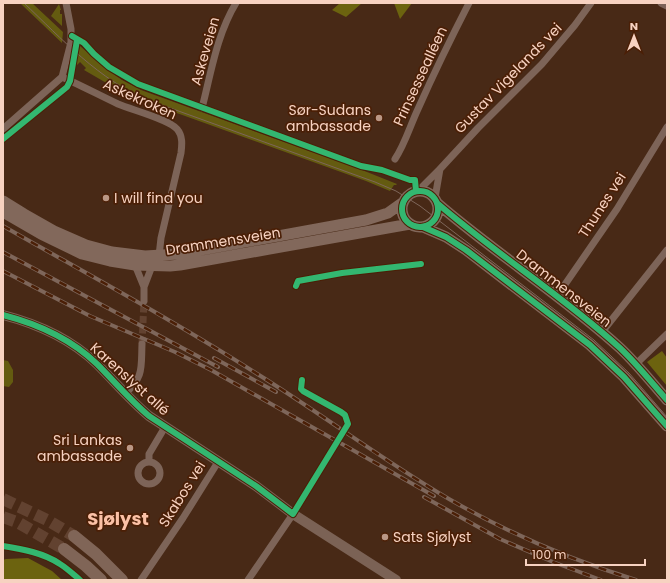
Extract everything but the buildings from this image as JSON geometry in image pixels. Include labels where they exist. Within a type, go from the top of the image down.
[{"type":"highway","points":[[74,536],[100,558],[122,580]]},
{"type":"highway","points":[[64,548],[101,580]]},
{"type":"main road","points":[[418,190],[428,192],[436,200],[438,210],[436,218],[428,225],[423,227],[415,226],[410,224],[402,215],[402,203],[408,194],[418,190]]},
{"type":"main road","name":"Drammensveien","points":[[436,200],[466,227],[602,332],[636,364],[667,400]]},
{"type":"main road","name":"Drammensveien","points":[[3,201],[54,231],[86,245],[124,254],[145,256],[179,254],[366,220],[388,213],[402,203]]},
{"type":"main road","name":"Drammensveien","points":[[3,212],[20,223],[76,251],[110,261],[152,266],[180,265],[410,224]]},
{"type":"main road","name":"Drammensveien","points":[[423,227],[446,237],[466,250],[590,345],[624,377],[667,426]]},
{"type":"street","points":[[3,129],[62,77],[71,42],[66,3]]},
{"type":"street","name":"Prinsessealléen","points":[[395,159],[401,149],[410,125],[447,44],[470,3]]},
{"type":"street","name":"Gustav Vigelands vei","points":[[418,190],[550,54],[575,25],[591,3]]},
{"type":"street","points":[[661,3],[667,6]]},
{"type":"street","name":"Askeveien","points":[[202,108],[220,38],[233,4]]},
{"type":"street","name":"Askekroken","points":[[62,77],[117,103],[166,122],[176,128],[179,133],[182,140],[181,153],[161,238],[159,256]]},
{"type":"street","name":"Thunes vei","points":[[557,296],[617,209],[667,126]]},
{"type":"street","points":[[436,200],[440,169]]},
{"type":"street","points":[[602,332],[667,250]]},
{"type":"street","points":[[135,265],[144,287]]},
{"type":"street","points":[[144,301],[144,287],[152,266]]},
{"type":"street","name":"Karenslyst allé","points":[[3,315],[43,328],[74,346],[97,364],[144,412],[256,486],[293,514],[396,580]]},
{"type":"street","points":[[636,364],[667,334]]},
{"type":"street","points":[[125,394],[134,386],[140,376],[142,344]]},
{"type":"street","points":[[149,462],[149,454],[165,427]]},
{"type":"street","name":"Skabos vei","points":[[141,580],[183,518],[218,462]]},
{"type":"street","points":[[248,580],[293,514]]},
{"type":"shaded area","points":[[20,3],[32,3],[63,32],[62,43]]},
{"type":"shaded area","points":[[340,3],[362,3],[346,17],[332,10]]},
{"type":"shaded area","points":[[394,3],[412,3],[400,19]]},
{"type":"shaded area","points":[[59,4],[61,10],[60,14],[62,14],[62,26],[51,16]]},
{"type":"shaded area","points":[[80,46],[108,70],[122,80],[141,90],[397,184],[394,185],[390,191],[366,181],[135,98],[134,99],[84,70],[86,68],[80,62],[77,65]]},
{"type":"shaded area","points":[[662,351],[667,358],[667,386],[647,362]]},
{"type":"shaded area","points":[[3,360],[8,361],[13,370],[13,382],[9,387],[3,386]]},
{"type":"shaded area","points":[[28,558],[52,571],[62,580],[3,580],[3,560]]},
{"type":"tunnel","points":[[142,344],[144,301]]},
{"type":"tunnel","points":[[3,499],[49,521],[74,536]]},
{"type":"tunnel","points":[[3,517],[19,523],[64,549]]},
{"type":"tram line","points":[[24,3],[82,58],[130,92],[148,100],[375,182],[396,191],[420,206],[594,340],[629,373],[667,417]]},
{"type":"railway","points":[[3,226],[228,355],[449,499],[540,545],[588,564],[636,580]]},
{"type":"railway","points":[[3,252],[218,367]]},
{"type":"railway","points":[[3,271],[90,316],[175,352],[211,370],[434,496]]},
{"type":"railway","points":[[214,358],[276,392]]},
{"type":"railway","points":[[424,497],[500,539],[553,562],[601,580]]},
{"type":"cycle path","points":[[72,36],[84,43],[109,67],[138,84],[361,166],[382,170],[410,180],[415,180],[416,191]]},
{"type":"cycle path","points":[[3,139],[67,87],[70,81],[77,40]]},
{"type":"cycle path","points":[[424,191],[433,196],[437,202],[438,209],[437,216],[433,222],[424,227],[416,227],[407,222],[403,216],[402,205],[407,196],[413,192],[424,191]]},
{"type":"cycle path","points":[[437,203],[459,222],[598,329],[626,354],[667,400]]},
{"type":"cycle path","points":[[423,227],[446,237],[466,250],[590,345],[624,377],[667,426]]},
{"type":"cycle path","points":[[296,286],[298,281],[342,273],[421,264]]},
{"type":"cycle path","points":[[3,315],[41,328],[76,347],[97,364],[149,416],[256,486],[293,514],[348,424],[345,415],[341,412],[303,391],[301,389],[302,380]]},
{"type":"cycle path","points":[[3,546],[40,554],[54,560],[80,580]]},
{"type":"place","name":"Sør-Sudans ambassade","points":[[379,118]]},
{"type":"place","name":"I will find you","points":[[106,198]]},
{"type":"place","name":"Sri Lankas ambassade","points":[[130,448]]},
{"type":"place","name":"Sats Sjølyst","points":[[385,537]]},
{"type":"district","name":"Sjølyst","points":[[118,518]]}]
